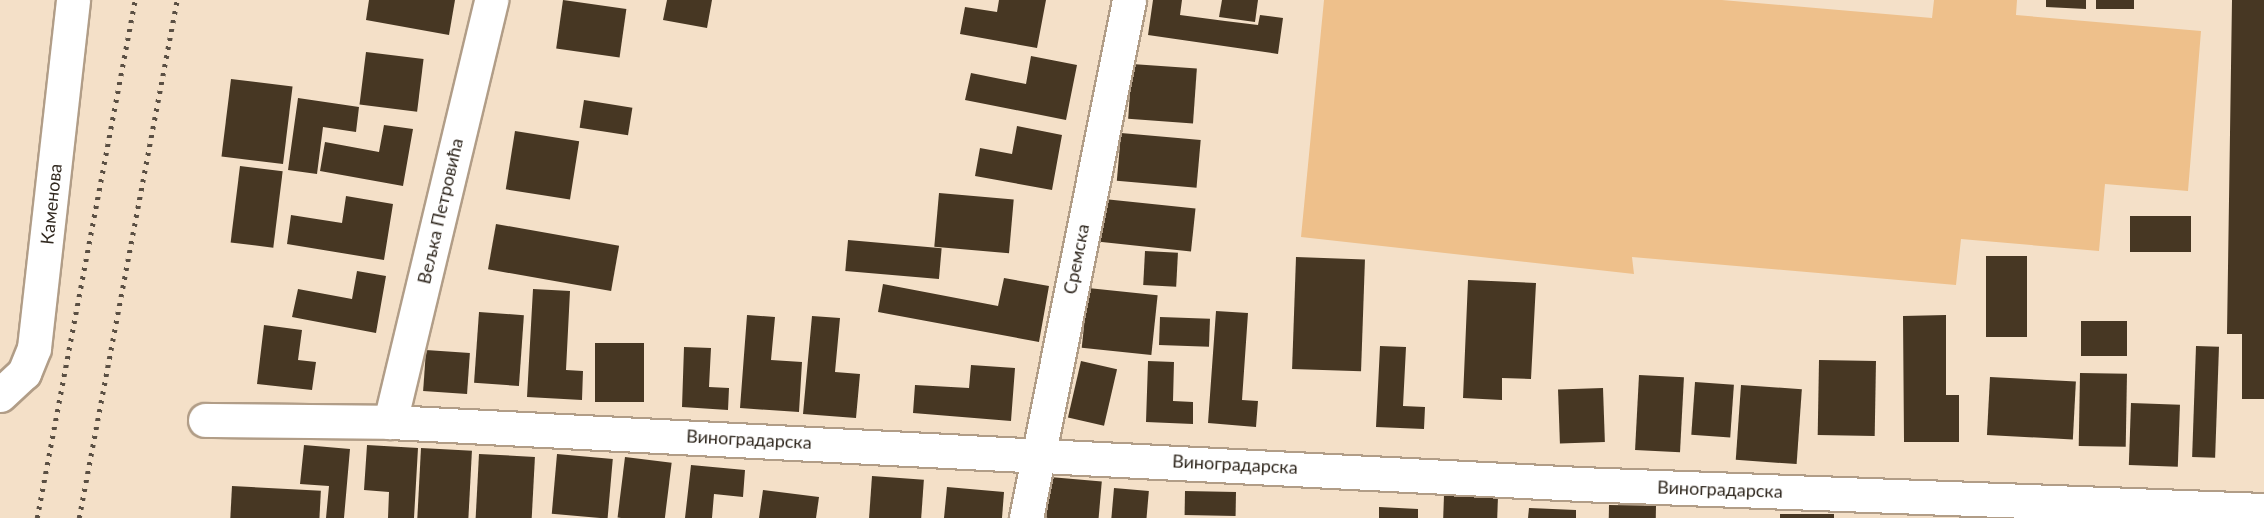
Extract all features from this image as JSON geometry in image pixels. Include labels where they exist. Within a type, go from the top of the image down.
[{"type":"street","name":"Каменова","points":[[0,394],[24,373],[34,348],[73,0]]},
{"type":"street","name":"Вељка Петровића","points":[[390,422],[490,0]]},
{"type":"street","name":"Сремска","points":[[1026,518],[1037,452],[1129,0]]},
{"type":"street","name":"Виноградарска","points":[[205,420],[390,422],[1037,452],[1580,484],[2264,510]]},
{"type":"shaded area","points":[[1324,0],[1722,0],[1932,18],[1934,0],[2017,0],[2016,15],[2201,31],[2188,191],[2105,184],[2099,251],[1961,239],[1956,285],[1632,257],[1634,274],[1301,237]]},
{"type":"building","points":[[369,0],[455,0],[449,35],[366,20]]},
{"type":"building","points":[[563,0],[626,9],[620,57],[556,49]]},
{"type":"building","points":[[667,0],[712,0],[707,28],[663,20]]},
{"type":"building","points":[[999,0],[1046,0],[1037,48],[960,34],[965,7],[997,12]]},
{"type":"building","points":[[1153,0],[1182,0],[1180,15],[1258,25],[1260,15],[1283,18],[1278,54],[1148,35]]},
{"type":"building","points":[[1222,0],[1258,0],[1255,22],[1219,17]]},
{"type":"building","points":[[2046,0],[2086,0],[2086,9],[2046,7]]},
{"type":"building","points":[[2096,0],[2134,0],[2134,9],[2096,9]]},
{"type":"building","points":[[2232,0],[2264,0],[2264,399],[2242,399],[2242,334],[2227,334]]},
{"type":"building","points":[[366,52],[424,59],[417,112],[360,105]]},
{"type":"building","points":[[1031,56],[1077,65],[1066,120],[965,100],[971,73],[1026,84]]},
{"type":"building","points":[[1132,64],[1197,69],[1193,123],[1128,119]]},
{"type":"building","points":[[231,79],[293,87],[283,164],[221,156]]},
{"type":"building","points":[[298,98],[359,107],[356,132],[323,127],[317,174],[288,170]]},
{"type":"building","points":[[584,100],[632,108],[628,135],[580,128]]},
{"type":"building","points":[[384,125],[413,129],[403,186],[320,171],[325,142],[379,152]]},
{"type":"building","points":[[1017,126],[1062,135],[1052,190],[975,176],[980,148],[1012,154]]},
{"type":"building","points":[[515,131],[579,141],[570,199],[506,189]]},
{"type":"building","points":[[1121,133],[1201,140],[1197,188],[1117,181]]},
{"type":"building","points":[[240,166],[283,171],[273,248],[231,242]]},
{"type":"building","points":[[939,193],[1014,200],[1009,253],[934,247]]},
{"type":"building","points":[[346,196],[393,204],[384,260],[287,244],[291,215],[342,223]]},
{"type":"building","points":[[1104,199],[1195,209],[1191,251],[1100,242]]},
{"type":"building","points":[[2130,216],[2191,216],[2191,252],[2130,252]]},
{"type":"building","points":[[496,224],[619,246],[611,291],[488,269]]},
{"type":"building","points":[[848,240],[942,248],[939,279],[845,271]]},
{"type":"building","points":[[1145,251],[1178,253],[1176,287],[1143,285]]},
{"type":"building","points":[[1986,256],[2027,256],[2027,337],[1986,337]]},
{"type":"building","points":[[1296,257],[1365,259],[1361,371],[1292,369]]},
{"type":"building","points":[[357,271],[386,276],[376,333],[292,317],[298,289],[352,299]]},
{"type":"building","points":[[1004,278],[1049,286],[1039,342],[878,312],[883,284],[998,306]]},
{"type":"building","points":[[1468,280],[1536,283],[1531,379],[1502,378],[1502,400],[1463,398]]},
{"type":"building","points":[[1088,288],[1158,295],[1151,355],[1082,348]]},
{"type":"building","points":[[533,289],[570,291],[566,370],[583,371],[582,400],[527,397]]},
{"type":"building","points":[[1216,311],[1248,313],[1242,400],[1258,401],[1256,427],[1208,423]]},
{"type":"building","points":[[479,312],[524,315],[519,386],[474,383]]},
{"type":"building","points":[[747,315],[775,317],[771,360],[802,362],[799,412],[740,408]]},
{"type":"building","points":[[1946,315],[1946,395],[1959,395],[1959,442],[1904,442],[1903,316]]},
{"type":"building","points":[[812,316],[840,318],[835,372],[860,374],[856,418],[803,414]]},
{"type":"building","points":[[1160,317],[1210,319],[1209,347],[1159,345]]},
{"type":"building","points":[[2081,321],[2127,321],[2127,356],[2081,356]]},
{"type":"building","points":[[264,325],[302,330],[298,360],[316,362],[312,390],[257,384]]},
{"type":"building","points":[[595,343],[644,343],[644,402],[595,402]]},
{"type":"building","points":[[1380,346],[1406,347],[1403,406],[1425,407],[1424,429],[1376,427]]},
{"type":"building","points":[[2196,346],[2219,347],[2215,458],[2192,457]]},
{"type":"building","points":[[684,347],[711,348],[709,387],[729,388],[728,410],[682,407]]},
{"type":"building","points":[[426,350],[470,353],[467,394],[423,391]]},
{"type":"building","points":[[1819,360],[1876,361],[1875,436],[1818,435]]},
{"type":"building","points":[[1081,361],[1117,369],[1104,426],[1068,418]]},
{"type":"building","points":[[1148,361],[1174,362],[1173,401],[1193,402],[1193,424],[1146,422]]},
{"type":"building","points":[[971,365],[1015,368],[1011,421],[913,413],[915,385],[969,388]]},
{"type":"building","points":[[2080,373],[2127,374],[2126,447],[2079,446]]},
{"type":"building","points":[[1639,375],[1684,377],[1680,452],[1635,450]]},
{"type":"building","points":[[1990,377],[2076,382],[2073,439],[1987,435]]},
{"type":"building","points":[[1695,382],[1734,385],[1730,438],[1691,435]]},
{"type":"building","points":[[1741,385],[1802,389],[1797,464],[1736,460]]},
{"type":"building","points":[[1603,388],[1605,442],[1560,444],[1558,390]]},
{"type":"building","points":[[2131,403],[2180,405],[2178,467],[2129,465]]},
{"type":"building","points":[[304,445],[350,449],[344,518],[326,518],[329,486],[300,484]]},
{"type":"building","points":[[367,445],[418,448],[414,518],[388,518],[389,492],[364,490]]},
{"type":"building","points":[[421,448],[472,451],[468,518],[417,518]]},
{"type":"building","points":[[479,454],[535,457],[532,518],[476,518]]},
{"type":"building","points":[[557,454],[613,459],[608,518],[552,514]]},
{"type":"building","points":[[625,457],[672,463],[665,518],[618,518]]},
{"type":"building","points":[[691,465],[745,470],[743,497],[714,494],[712,518],[685,518]]},
{"type":"building","points":[[872,476],[924,480],[921,518],[869,518]]},
{"type":"building","points":[[1050,477],[1102,482],[1099,518],[1046,518]]},
{"type":"building","points":[[232,486],[321,491],[319,518],[230,518]]},
{"type":"building","points":[[947,487],[1004,492],[1002,518],[944,518]]},
{"type":"building","points":[[1114,488],[1149,491],[1147,518],[1111,518]]},
{"type":"building","points":[[763,490],[819,497],[816,518],[759,518]]},
{"type":"building","points":[[1185,491],[1236,492],[1236,516],[1185,515]]},
{"type":"building","points":[[1444,495],[1498,497],[1497,518],[1443,518]]},
{"type":"building","points":[[1609,505],[1656,506],[1656,518],[1609,518]]},
{"type":"building","points":[[1379,507],[1418,509],[1418,518],[1379,518]]},
{"type":"building","points":[[1529,508],[1576,510],[1576,518],[1528,518]]},
{"type":"building","points":[[1780,514],[1834,514],[1834,518],[1780,518]]},
{"type":"railway","points":[[37,518],[135,0]]},
{"type":"railway","points":[[79,518],[177,0]]}]
